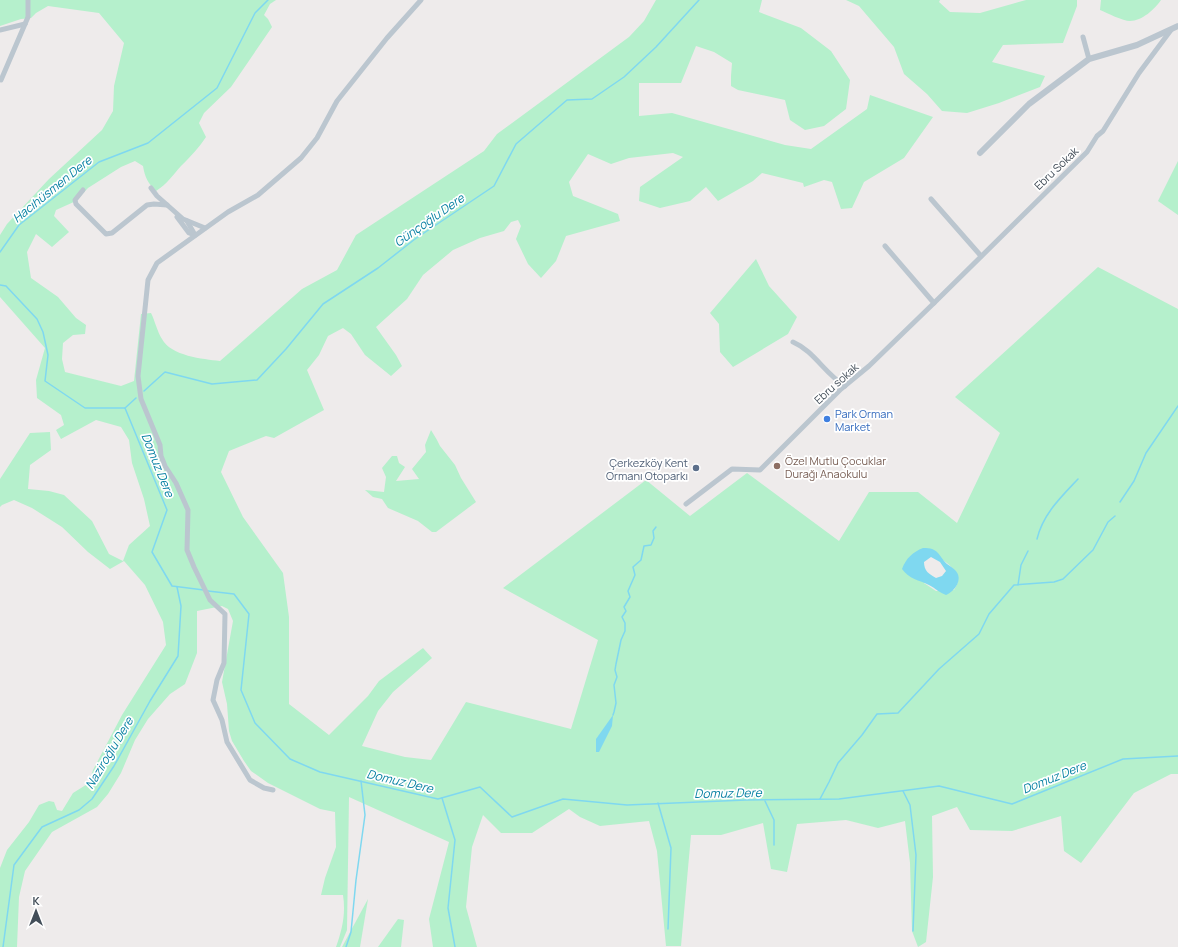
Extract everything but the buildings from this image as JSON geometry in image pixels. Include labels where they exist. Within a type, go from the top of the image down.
[{"type":"street","points":[[1,80],[28,17],[28,0]]},
{"type":"street","points":[[273,790],[264,788],[250,780],[227,742],[222,720],[213,700],[217,680],[224,664],[225,614],[210,600],[187,550],[188,510],[176,483],[165,466],[161,456],[160,445],[141,399],[138,376],[148,280],[157,263],[228,212],[258,195],[301,158],[318,138],[337,101],[387,38],[421,0]]},
{"type":"street","points":[[0,30],[25,24]]},
{"type":"street","points":[[980,153],[1029,104],[1089,59],[1136,45],[1178,26]]},
{"type":"street","name":"Ebru Sokak","points":[[934,303],[1087,152],[1097,136],[1103,131],[1139,74],[1171,30]]},
{"type":"street","points":[[1083,36],[1089,59]]},
{"type":"street","points":[[151,188],[174,212],[183,219],[205,228]]},
{"type":"street","points":[[83,190],[75,200],[76,204],[106,234],[112,233],[146,205],[167,205]]},
{"type":"street","points":[[931,199],[981,256]]},
{"type":"street","points":[[174,212],[189,233],[195,235]]},
{"type":"street","points":[[187,221],[195,235]]},
{"type":"street","points":[[885,246],[934,303]]},
{"type":"street","name":"Ebru sokak","points":[[686,504],[732,469],[760,470],[845,386],[869,366],[934,303]]},
{"type":"street","points":[[793,342],[804,346],[822,366],[845,386]]},
{"type":"green space","points":[[0,0],[276,0],[270,4],[264,15],[272,27],[231,87],[204,113],[199,123],[206,137],[167,182],[156,191],[147,180],[143,166],[135,161],[121,167],[88,188],[76,201],[56,210],[54,216],[69,232],[52,247],[36,234],[27,252],[31,278],[58,297],[76,318],[86,325],[85,334],[73,335],[63,343],[62,359],[65,372],[121,386],[134,381],[141,314],[151,313],[162,339],[166,345],[172,349],[188,356],[220,361],[302,289],[337,270],[356,235],[484,151],[497,134],[629,37],[644,21],[656,0],[762,0],[759,12],[801,28],[831,51],[850,80],[846,109],[824,126],[805,130],[790,120],[785,100],[738,90],[731,86],[732,63],[714,52],[696,46],[681,83],[639,83],[639,116],[672,113],[785,145],[811,149],[867,109],[870,95],[933,117],[904,158],[864,182],[852,208],[841,209],[832,182],[824,180],[804,187],[803,183],[762,173],[753,181],[718,201],[706,187],[690,201],[660,208],[639,201],[640,187],[683,157],[673,153],[629,158],[611,164],[588,154],[569,182],[573,196],[618,214],[620,221],[566,236],[556,261],[541,278],[528,264],[516,239],[521,226],[518,220],[511,222],[504,231],[480,238],[453,250],[423,275],[407,299],[376,327],[402,366],[391,376],[365,355],[351,334],[343,328],[328,336],[319,355],[307,370],[324,410],[274,438],[266,436],[229,451],[221,472],[243,517],[283,573],[289,617],[289,704],[329,735],[368,696],[379,681],[423,648],[432,658],[393,692],[378,711],[362,746],[405,757],[431,760],[466,702],[571,729],[598,640],[503,588],[646,480],[690,516],[747,473],[839,541],[869,492],[918,492],[957,523],[1000,433],[955,397],[1098,267],[1178,309],[1178,774],[1171,774],[1134,793],[1081,863],[1064,851],[1061,816],[1012,831],[970,830],[957,807],[932,816],[933,877],[926,942],[918,947],[912,931],[910,863],[905,821],[878,828],[846,820],[797,824],[787,872],[771,869],[763,823],[721,835],[691,835],[681,946],[666,946],[657,851],[649,821],[600,826],[580,817],[569,809],[532,833],[501,833],[483,815],[472,847],[466,907],[477,947],[433,947],[429,919],[449,842],[349,797],[347,930],[340,947],[336,947],[343,922],[343,895],[321,895],[325,878],[336,847],[335,812],[320,809],[268,783],[251,771],[232,741],[229,731],[227,704],[222,682],[233,621],[228,609],[222,606],[197,611],[197,653],[185,684],[170,694],[148,719],[135,740],[121,773],[108,794],[97,807],[52,832],[25,871],[19,897],[17,947],[0,947],[0,868],[7,850],[29,822],[39,805],[49,801],[54,802],[57,810],[62,811],[73,793],[89,783],[93,770],[122,715],[166,645],[163,622],[145,585],[124,561],[110,569],[88,552],[62,527],[32,508],[14,500],[0,507],[0,479],[30,433],[50,432],[51,450],[30,465],[28,489],[49,491],[64,495],[92,521],[109,554],[123,561],[129,545],[150,526],[144,499],[132,463],[129,440],[121,427],[96,420],[61,439],[56,430],[64,425],[61,415],[37,398],[36,380],[45,348],[0,297],[0,235],[7,224],[49,179],[102,130],[113,111],[114,86],[124,43],[99,13],[48,6],[36,13],[31,18],[21,19],[0,26]],"holes":[[[923,548],[954,569],[958,578],[954,590],[936,591],[924,583]]]},
{"type":"green space","points":[[846,0],[940,0],[939,2],[950,12],[980,13],[1026,0],[1077,0],[1077,6],[1063,43],[1003,45],[992,62],[1045,76],[1040,87],[999,103],[967,113],[942,111],[927,94],[904,74],[894,47],[859,6]]},
{"type":"green space","points":[[1101,0],[1161,0],[1144,17],[1127,21],[1100,10]]},
{"type":"green space","points":[[1178,161],[1178,215],[1158,201]]},
{"type":"green space","points":[[756,259],[769,286],[797,317],[788,334],[733,367],[720,352],[719,324],[710,313]]},
{"type":"green space","points":[[431,430],[440,446],[455,465],[476,502],[436,532],[432,532],[418,521],[388,508],[382,499],[373,497],[365,490],[384,492],[386,477],[382,468],[392,456],[397,456],[399,463],[405,467],[396,481],[419,479],[412,469],[426,452],[425,445]]},
{"type":"green space","points":[[368,899],[360,947],[342,947]]},
{"type":"green space","points":[[398,919],[404,920],[401,947],[378,947]]},
{"type":"water","points":[[928,548],[935,550],[947,564],[958,573],[959,577],[957,584],[952,591],[946,595],[911,577],[902,569],[908,559],[919,550]],"holes":[[[931,557],[940,562],[946,571],[942,576],[936,578],[927,572],[924,562]]]},
{"type":"water","points":[[613,715],[612,726],[599,752],[596,752],[596,739]]},
{"type":"waterway","name":"Hacıhüsmen Dere","points":[[0,252],[19,225],[99,162],[148,143],[217,88],[255,13],[268,0]]},
{"type":"waterway","name":"Günçoğlu Dere","points":[[144,391],[165,372],[212,384],[257,380],[286,349],[323,304],[378,268],[415,239],[494,186],[516,144],[567,100],[592,99],[624,77],[656,47],[699,0]]},
{"type":"waterway","name":"Domuz Dere","points":[[0,285],[6,286],[37,319],[43,332],[48,355],[45,381],[85,408],[125,408],[167,510],[152,552],[172,586],[204,590]]},
{"type":"waterway","name":"Günçoğlu Dere","points":[[125,408],[136,398]]},
{"type":"waterway","points":[[1120,502],[1134,481],[1146,453],[1178,406]]},
{"type":"waterway","points":[[1037,539],[1040,530],[1053,506],[1078,479]]},
{"type":"waterway","points":[[820,799],[838,763],[862,735],[877,714],[898,713],[939,669],[979,634],[989,614],[1014,585],[1054,582],[1063,579],[1093,550],[1108,522],[1115,516]]},
{"type":"waterway","points":[[613,715],[616,703],[614,685],[617,677],[615,670],[621,640],[625,631],[625,623],[622,617],[626,611],[624,607],[630,597],[628,591],[635,575],[633,567],[641,560],[644,546],[651,545],[654,538],[653,531],[656,527]]},
{"type":"waterway","points":[[1018,585],[1021,565],[1028,551]]},
{"type":"waterway","name":"Naziroğlu Dere","points":[[3,947],[14,865],[42,827],[79,810],[92,799],[114,766],[150,701],[178,656],[181,606],[177,587]]},
{"type":"waterway","name":"Domuz Dere","points":[[208,591],[234,594],[249,614],[241,690],[255,723],[290,759],[320,772],[438,799],[480,787],[512,817],[563,799],[627,805],[746,800],[839,799],[939,786],[1012,804],[1123,759],[1178,756]]},
{"type":"waterway","points":[[346,947],[351,932],[356,880],[365,815],[361,781]]},
{"type":"waterway","points":[[903,791],[910,805],[916,855],[913,931]]},
{"type":"waterway","points":[[442,798],[455,840],[448,908],[455,947]]},
{"type":"waterway","points":[[765,801],[774,820],[774,845]]},
{"type":"waterway","points":[[658,803],[671,848],[668,929]]},
{"type":"place","name":"Park Orman Market","points":[[827,419]]},
{"type":"place","name":"Özel Mutlu Çocuklar Durağı Anaokulu","points":[[777,466]]},
{"type":"place","name":"Çerkezköy Kent Ormanı Otoparkı","points":[[696,468]]}]
